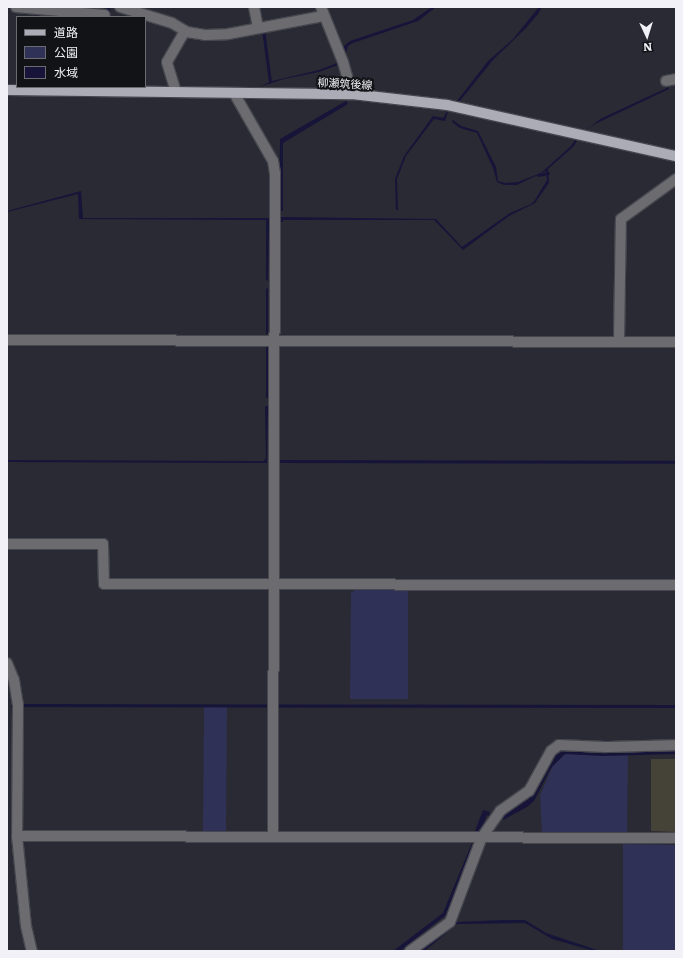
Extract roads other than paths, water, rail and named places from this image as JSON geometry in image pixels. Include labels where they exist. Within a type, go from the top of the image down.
[{"type":"main road","name":"柳瀬筑後線","points":[[7,90],[63,89],[352,94],[447,105],[676,156]]},
{"type":"street","points":[[16,7],[105,13]]},
{"type":"street","points":[[120,7],[172,23],[185,31],[205,35],[228,34],[322,12],[343,62],[352,94]]},
{"type":"street","points":[[254,7],[258,28]]},
{"type":"street","points":[[176,92],[167,62],[185,31]]},
{"type":"street","points":[[234,93],[273,161],[275,174],[273,837]]},
{"type":"street","points":[[619,341],[621,219],[676,179]]},
{"type":"street","points":[[7,340],[676,342]]},
{"type":"street","points":[[7,544],[103,544],[104,584],[676,585]]},
{"type":"street","points":[[7,663],[14,680],[18,704],[17,836],[26,926],[32,951]]},
{"type":"street","points":[[410,951],[450,922],[482,837],[500,811],[529,791],[551,752],[560,745],[676,745]]},
{"type":"street","points":[[17,836],[676,838]]},
{"type":"water","points":[[432,7],[436,7],[418,21],[353,43],[348,46],[346,53],[343,53],[344,46],[350,41],[413,20]]},
{"type":"water","points":[[539,7],[542,7],[526,28],[493,60],[459,102],[457,101],[488,61],[513,39]]},
{"type":"water","points":[[337,63],[338,65],[319,72],[284,79],[259,87],[272,81],[319,70]]},
{"type":"water","points":[[669,87],[669,89],[595,124],[584,131],[602,118]]},
{"type":"water","points":[[346,101],[348,104],[283,143],[283,211],[279,211],[280,139]]},
{"type":"water","points":[[447,112],[445,121],[434,119],[406,156],[397,179],[398,210],[396,210],[395,179],[404,156],[433,116],[443,118]]},
{"type":"water","points":[[453,120],[461,126],[478,131],[496,167],[498,181],[505,183],[518,182],[541,173],[571,146],[575,140],[577,141],[573,147],[548,169],[549,183],[535,203],[509,216],[463,250],[434,220],[283,220],[283,222],[280,222],[280,217],[436,219],[462,247],[510,213],[531,204],[547,180],[546,171],[517,185],[504,185],[497,182],[493,168],[477,133],[460,128],[452,122]]},
{"type":"water","points":[[81,191],[83,218],[269,218],[268,281],[266,280],[266,220],[79,219],[78,194],[7,212]]},
{"type":"water","points":[[268,288],[268,334],[266,334],[266,289]]},
{"type":"water","points":[[266,345],[268,345],[268,398],[266,398]]},
{"type":"water","points":[[265,406],[268,406],[267,463],[7,462],[7,460],[264,461],[266,458]]},
{"type":"water","points":[[566,750],[609,752],[676,750],[676,754],[602,756],[565,754],[551,768],[534,801],[527,807],[503,820],[502,816],[528,799],[553,756]]},
{"type":"water","points":[[483,810],[490,812],[489,816],[487,815],[480,833],[475,831]]},
{"type":"water","points":[[472,843],[475,845],[446,915],[400,951],[393,951],[443,913]]},
{"type":"water","points":[[525,920],[546,933],[600,951],[594,951],[552,939],[525,923],[457,924],[424,951],[419,951],[455,922]]},
{"type":"waterway","points":[[108,8],[109,15]]},
{"type":"waterway","points":[[263,29],[270,82]]},
{"type":"waterway","points":[[538,175],[548,173]]},
{"type":"waterway","points":[[279,461],[676,462]]},
{"type":"waterway","points":[[12,705],[676,706]]}]
